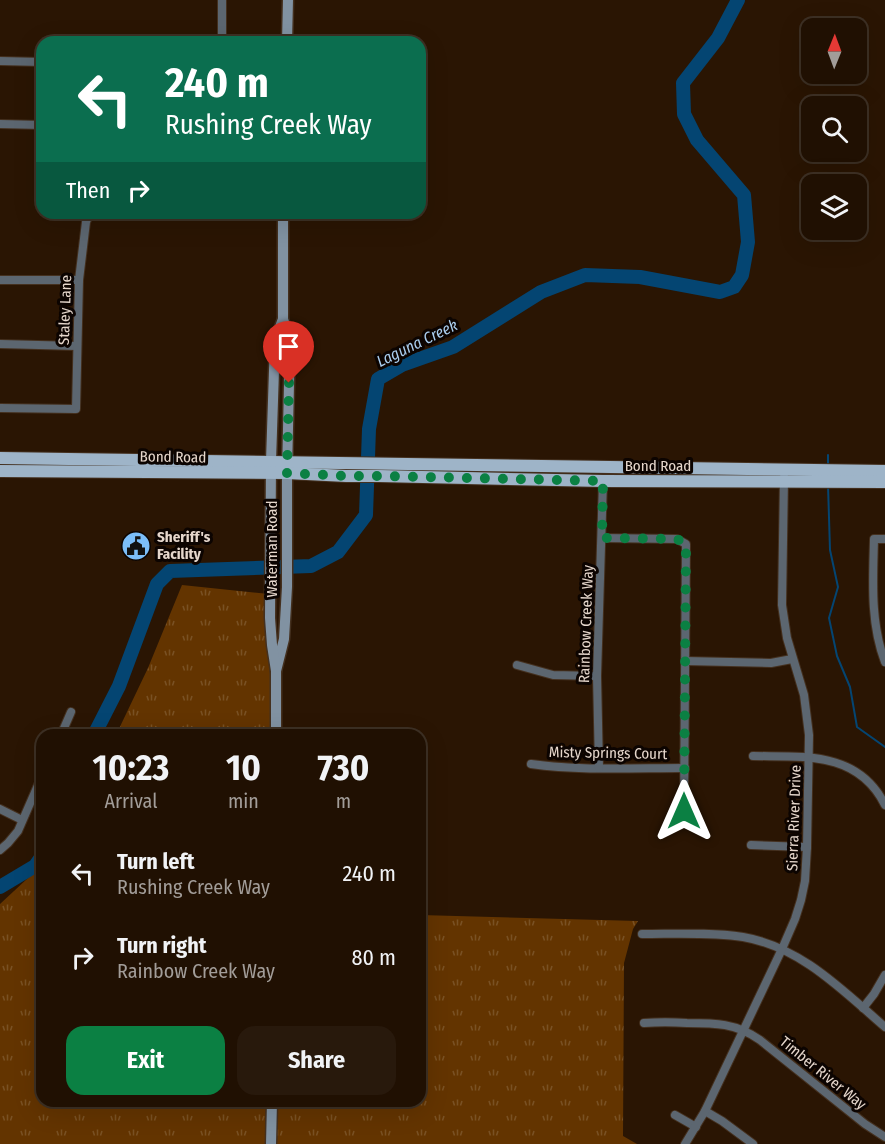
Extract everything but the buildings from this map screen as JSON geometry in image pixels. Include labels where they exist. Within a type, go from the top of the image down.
[{"type":"main road","points":[[287,36],[288,0]]},
{"type":"main road","name":"Waterman Road","points":[[276,671],[285,639],[287,587],[290,340],[283,319],[283,219]]},
{"type":"main road","name":"Waterman Road","points":[[276,729],[276,671],[270,618],[271,467],[275,340],[283,319]]},
{"type":"main road","name":"Bond Road","points":[[0,458],[271,467]]},
{"type":"main road","name":"Bond Road","points":[[0,471],[287,467],[348,462],[692,469],[784,476]]},
{"type":"main road","name":"Bond Road","points":[[287,467],[346,476],[603,481],[843,476],[885,471]]},
{"type":"main road","points":[[603,481],[612,473],[673,474],[692,469]]},
{"type":"main road","name":"Bond Road","points":[[843,476],[885,482]]},
{"type":"main road","points":[[272,1107],[272,1144]]},
{"type":"street","points":[[222,0],[222,36]]},
{"type":"street","points":[[0,61],[36,62]]},
{"type":"street","points":[[0,124],[36,125]]},
{"type":"street","name":"Staley Lane","points":[[0,408],[76,409],[79,280],[87,219]]},
{"type":"street","points":[[0,280],[79,280]]},
{"type":"street","points":[[0,344],[77,346]]},
{"type":"street","name":"Sierra River Drive","points":[[685,1144],[705,1112],[782,949],[795,919],[805,881],[809,758],[807,715],[799,676],[786,638],[782,605],[784,476]]},
{"type":"street","name":"Rainbow Creek Way","points":[[599,768],[597,676],[603,481]]},
{"type":"street","points":[[602,538],[677,539],[686,544],[684,811]]},
{"type":"street","points":[[885,539],[874,539],[873,591],[878,640],[885,662]]},
{"type":"street","points":[[686,661],[771,663],[792,659]]},
{"type":"street","points":[[517,665],[553,675],[597,676]]},
{"type":"street","points":[[64,729],[72,712]]},
{"type":"street","points":[[753,756],[830,760],[850,768],[868,781],[885,805]]},
{"type":"street","name":"Misty Springs Court","points":[[531,764],[548,767],[685,768]]},
{"type":"street","points":[[0,850],[18,831],[36,789]]},
{"type":"street","points":[[0,809],[22,820]]},
{"type":"street","points":[[751,845],[807,847]]},
{"type":"street","points":[[642,933],[727,935],[782,949],[811,965],[885,1027]]},
{"type":"street","points":[[862,1008],[874,994],[885,975]]},
{"type":"street","name":"Timber River Way","points":[[644,1023],[718,1023],[743,1030],[760,1040],[865,1124],[885,1137]]},
{"type":"street","points":[[705,1112],[722,1121],[753,1144]]},
{"type":"street","points":[[675,1115],[696,1127]]},
{"type":"green space","points":[[182,585],[269,594],[277,729],[119,729],[148,668]]},
{"type":"green space","points":[[36,871],[36,1107],[426,1107],[426,915],[638,921],[633,929],[624,963],[623,1136],[637,1144],[0,1144],[0,904]]},
{"type":"waterway","name":"Laguna Creek","points":[[97,729],[119,686],[157,584],[170,571],[311,566],[338,552],[366,515],[369,429],[378,379],[402,365],[453,347],[541,292],[585,275],[640,277],[720,292],[734,287],[742,275],[748,242],[744,195],[697,140],[684,114],[683,83],[718,38],[738,0]]},
{"type":"waterway","points":[[828,455],[828,467]]},
{"type":"waterway","points":[[828,485],[830,550],[838,587],[829,618],[837,656],[850,687],[857,727],[885,747]]},
{"type":"waterway","name":"Laguna Creek","points":[[0,887],[36,865]]},
{"type":"place","name":"Sheriff's Facility","points":[[136,546]]},
{"type":"route","points":[[289,383],[287,473],[603,481],[602,538],[677,539],[686,544],[684,811]]}]
